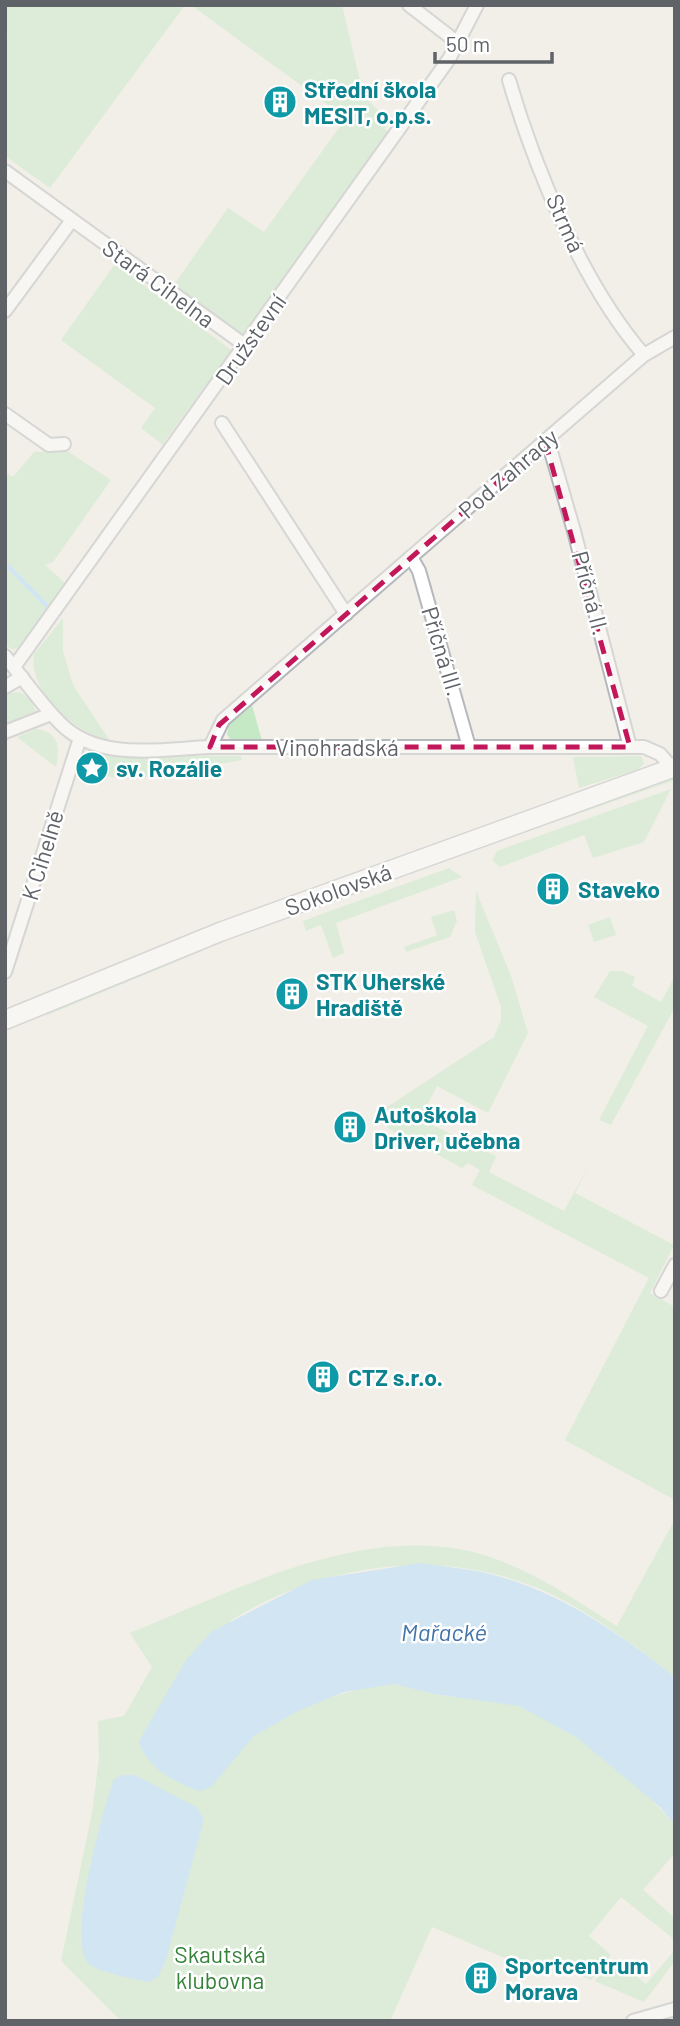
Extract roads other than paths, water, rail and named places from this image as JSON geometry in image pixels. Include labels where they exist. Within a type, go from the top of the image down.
[{"type":"main road","name":"Sokolovská","points":[[5,1020],[219,932],[674,768]]},
{"type":"street","points":[[409,5],[458,43]]},
{"type":"street","name":"Družstevní","points":[[18,672],[458,43],[477,5]]},
{"type":"street","name":"Strmá","points":[[509,80],[524,131],[580,256],[599,290],[644,355]]},
{"type":"street","name":"Stará Cihelna","points":[[5,171],[246,346]]},
{"type":"street","points":[[5,312],[72,220]]},
{"type":"street","name":"Pod Zahrady","points":[[210,747],[223,720],[644,355],[675,337]]},
{"type":"street","points":[[5,414],[46,443],[64,444]]},
{"type":"street","points":[[222,423],[346,614]]},
{"type":"street","name":"Příčná II.","points":[[545,441],[556,468],[630,741]]},
{"type":"street","name":"Příčná III.","points":[[411,557],[419,571],[469,747]]},
{"type":"street","name":"Vinohradská","points":[[5,656],[51,714],[80,738],[104,748],[469,747],[630,741],[652,749],[674,768]]},
{"type":"street","points":[[5,687],[18,672]]},
{"type":"street","points":[[5,732],[51,714]]},
{"type":"street","name":"K Cihelně","points":[[5,972],[80,738]]},
{"type":"street","points":[[661,1291],[675,1265]]},
{"type":"street","points":[[633,2021],[675,2009]]},
{"type":"water","name":"Mařacké","points":[[421,1563],[486,1573],[538,1590],[586,1614],[675,1677],[675,1825],[660,1807],[576,1737],[519,1706],[434,1694],[394,1684],[344,1692],[296,1712],[254,1736],[211,1787],[200,1791],[172,1779],[147,1758],[139,1741],[186,1660],[211,1632],[312,1580]]},
{"type":"water","points":[[123,1775],[135,1775],[196,1807],[204,1819],[165,1963],[158,1976],[149,1982],[116,1975],[92,1966],[88,1963],[83,1949],[84,1901],[95,1844],[114,1779]]},
{"type":"waterway","points":[[5,563],[46,605]]},
{"type":"place","name":"Střední škola MESIT, o.p.s.","points":[[280,102]]},
{"type":"place","name":"sv. Rozálie","points":[[92,768]]},
{"type":"place","name":"Staveko","points":[[553,889]]},
{"type":"place","name":"STK Uherské Hradiště","points":[[292,994]]},
{"type":"place","name":"Autoškola Driver, učebna","points":[[350,1127]]},
{"type":"place","name":"CTZ s.r.o.","points":[[323,1377]]},
{"type":"place","name":"Sportcentrum Morava","points":[[481,1978]]},
{"type":"park label","name":"Skautská klubovna","points":[[220,1967]]}]
